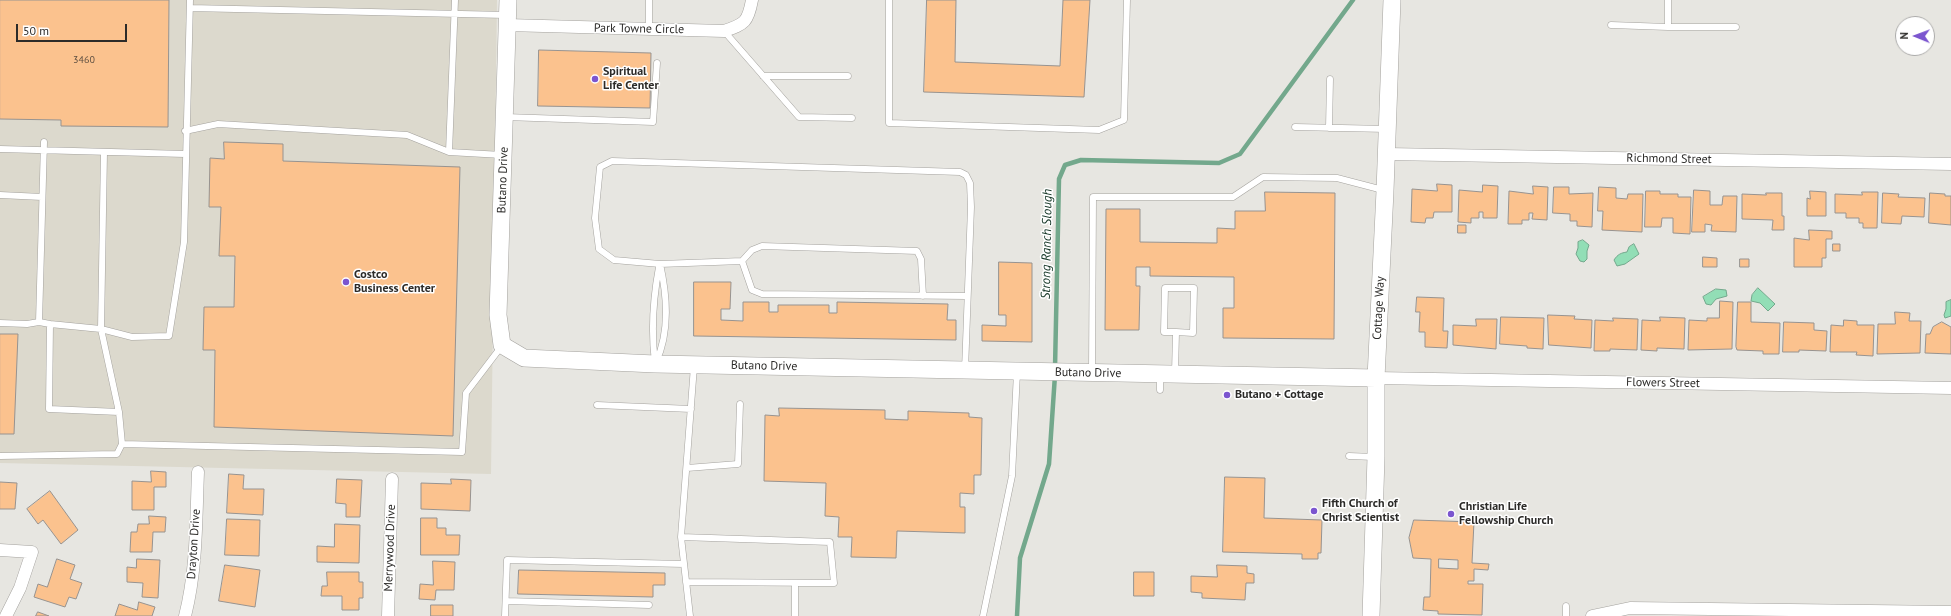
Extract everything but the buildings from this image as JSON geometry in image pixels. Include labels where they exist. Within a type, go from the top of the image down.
[{"type":"street","name":"Park Towne Circle","points":[[507,13],[649,29],[724,31],[742,26],[749,17],[752,0]]},
{"type":"street","name":"Cottage Way","points":[[1371,616],[1376,457],[1376,378],[1387,154],[1392,0]]},
{"type":"street","name":"Butano Drive","points":[[507,13],[504,155],[498,315],[502,345],[524,358],[655,364],[1067,372],[1165,379],[1376,378]]},
{"type":"street","name":"Richmond Street","points":[[1387,154],[1951,164]]},
{"type":"street","name":"Flowers Street","points":[[1376,378],[1951,388]]},
{"type":"street","name":"Drayton Drive","points":[[185,616],[190,593],[195,553],[198,472]]},
{"type":"street","name":"Merrywood Drive","points":[[388,616],[392,479]]},
{"type":"street","points":[[0,550],[32,552],[20,588],[6,616]]},
{"type":"street","points":[[1592,616],[1630,608],[1951,612]]},
{"type":"lane","points":[[0,323],[39,322],[101,329],[132,337],[169,336],[184,242],[190,0]]},
{"type":"lane","points":[[450,152],[455,0]]},
{"type":"lane","points":[[649,0],[649,29]]},
{"type":"lane","points":[[890,0],[889,123],[1098,130],[1124,120],[1127,0]]},
{"type":"lane","points":[[1668,0],[1668,27]]},
{"type":"lane","points":[[190,8],[455,14],[507,13]]},
{"type":"lane","points":[[1611,25],[1736,27]]},
{"type":"lane","points":[[724,31],[799,117],[852,118]]},
{"type":"lane","points":[[505,117],[653,122],[658,63]]},
{"type":"lane","points":[[763,76],[848,76]]},
{"type":"lane","points":[[1329,128],[1330,79]]},
{"type":"lane","points":[[186,130],[218,124],[407,135],[450,152],[504,155]]},
{"type":"lane","points":[[1295,127],[1388,129]]},
{"type":"lane","points":[[39,322],[44,142]]},
{"type":"lane","points":[[0,149],[185,154]]},
{"type":"lane","points":[[0,456],[117,454],[122,444],[119,412],[101,329],[104,152]]},
{"type":"lane","points":[[923,296],[921,258],[917,250],[762,246],[752,250],[742,261],[660,264],[614,260],[600,249],[595,218],[600,167],[612,161],[960,172],[966,175],[970,184],[971,207],[965,370]]},
{"type":"lane","points":[[1092,373],[1093,198],[1233,197],[1264,177],[1337,178],[1385,191]]},
{"type":"lane","points":[[0,194],[42,196]]},
{"type":"lane","points":[[742,261],[752,290],[762,294],[967,296]]},
{"type":"lane","points":[[655,364],[652,342],[654,302],[660,264]]},
{"type":"lane","points":[[655,364],[663,348],[666,290],[660,264]]},
{"type":"lane","points":[[1165,288],[1194,288],[1193,332],[1176,332],[1164,332],[1165,288]]},
{"type":"lane","points":[[654,302],[665,303]]},
{"type":"lane","points":[[50,324],[49,409],[119,412]]},
{"type":"lane","points":[[1165,379],[1176,332]]},
{"type":"lane","points":[[122,444],[462,452],[466,393],[502,345]]},
{"type":"lane","points":[[690,616],[681,537],[694,365]]},
{"type":"lane","points":[[984,616],[1012,476],[1017,371]]},
{"type":"lane","points":[[687,468],[738,464],[740,404]]},
{"type":"lane","points":[[597,405],[691,409]]},
{"type":"lane","points":[[1349,456],[1376,457]]},
{"type":"lane","points":[[681,537],[830,542],[834,584],[686,582]]},
{"type":"lane","points":[[505,616],[508,560],[684,564]]},
{"type":"lane","points":[[795,583],[795,616]]},
{"type":"lane","points":[[506,601],[649,605]]},
{"type":"lane","points":[[1566,606],[1566,616]]},
{"type":"shaded area","points":[[0,0],[497,0],[491,474],[0,463]]},
{"type":"shaded area","points":[[1583,240],[1589,245],[1587,259],[1584,262],[1580,261],[1576,254],[1578,242]]},
{"type":"shaded area","points":[[1634,244],[1639,254],[1625,264],[1617,266],[1614,260],[1615,258],[1620,254],[1627,252],[1629,247]]},
{"type":"shaded area","points":[[1758,288],[1775,304],[1768,311],[1760,303],[1751,301],[1752,295]]},
{"type":"shaded area","points":[[1716,289],[1726,290],[1727,296],[1716,299],[1711,305],[1706,304],[1703,297]]},
{"type":"shaded area","points":[[1951,300],[1951,316],[1945,318],[1946,302]]},
{"type":"waterway","name":"Strong Ranch Slough","points":[[1055,368],[1059,179],[1065,165],[1081,160],[1219,163],[1240,154],[1353,0]]},
{"type":"waterway","name":"Strong Ranch Slough","points":[[1017,616],[1020,558],[1049,464],[1055,375]]},
{"type":"place","name":"Spiritual Life Center","points":[[595,79]]},
{"type":"place","name":"Costco Business Center","points":[[346,282]]},
{"type":"place","name":"Butano + Cottage","points":[[1227,395]]},
{"type":"place","name":"Fifth Church of Christ Scientist","points":[[1314,511]]},
{"type":"place","name":"Christian Life Fellowship Church","points":[[1451,514]]}]
